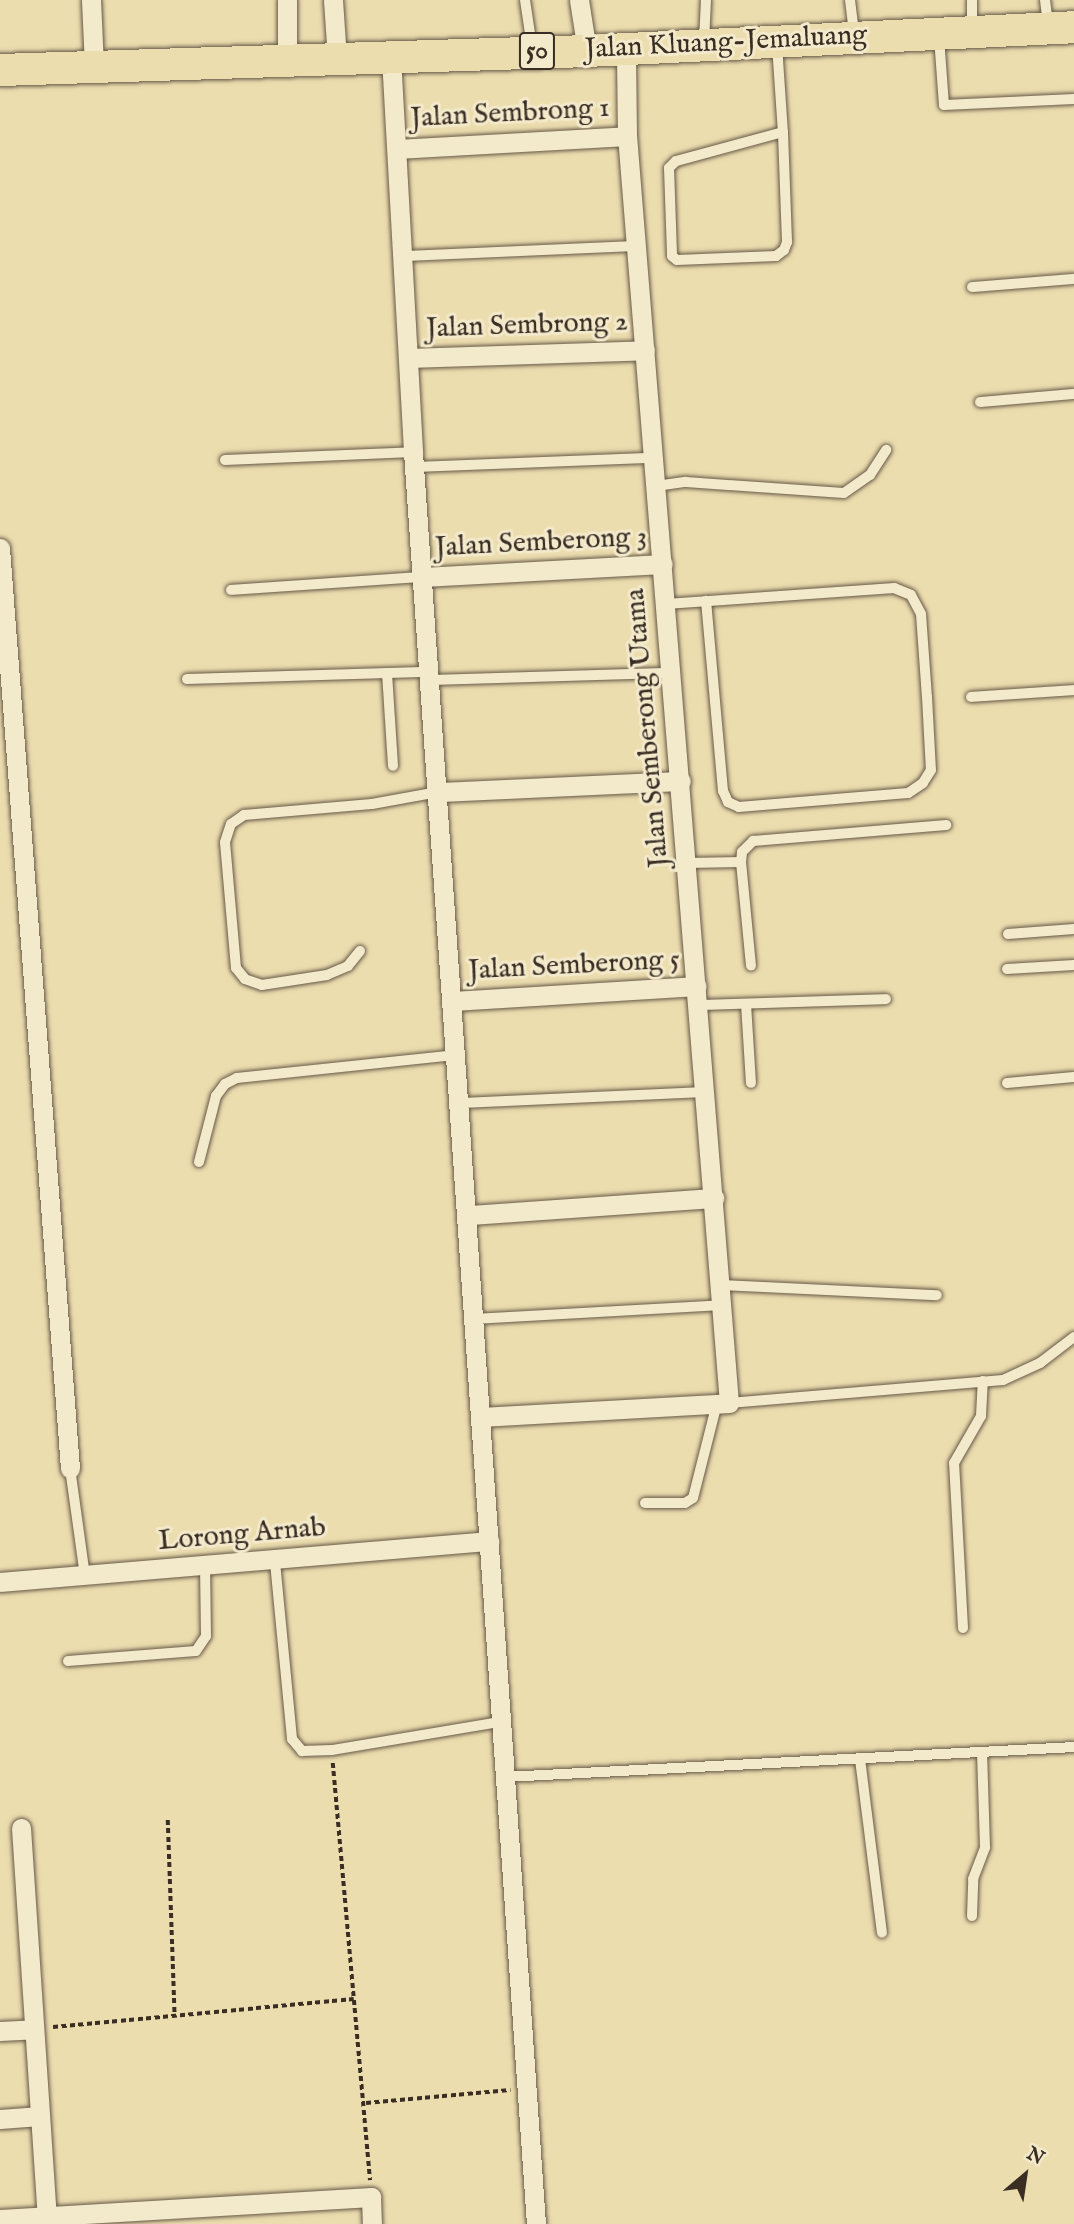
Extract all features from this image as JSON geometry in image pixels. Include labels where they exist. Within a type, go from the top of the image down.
[{"type":"highway","name":"Jalan Kluang-Jemaluang","points":[[0,70],[704,46],[855,36],[972,32],[1056,18]]},
{"type":"street","points":[[90,0],[94,66]]},
{"type":"street","points":[[287,0],[287,60]]},
{"type":"street","points":[[333,0],[337,58]]},
{"type":"street","points":[[579,0],[587,51]]},
{"type":"street","name":"Jalan Semberong Utama","points":[[626,49],[627,136],[722,1295],[723,1403]]},
{"type":"street","points":[[391,57],[405,256],[414,459],[469,1215],[500,1722],[530,2088],[536,2224]]},
{"type":"street","name":"Jalan Sembrong 1","points":[[397,149],[627,136]]},
{"type":"street","name":"Jalan Sembrong 2","points":[[410,359],[645,351]]},
{"type":"street","points":[[0,548],[70,1468]]},
{"type":"street","name":"Jalan Semberong 3","points":[[423,577],[663,564]]},
{"type":"street","points":[[439,792],[681,780]]},
{"type":"street","name":"Jalan Semberong 5","points":[[454,1001],[698,996]]},
{"type":"street","points":[[469,1215],[714,1198]]},
{"type":"street","points":[[481,1417],[723,1403]]},
{"type":"street","name":"Lorong Arnab","points":[[0,1582],[275,1562],[489,1541]]},
{"type":"street","points":[[21,1828],[47,2220]]},
{"type":"street","points":[[0,2031],[34,2029]]},
{"type":"street","points":[[0,2119],[40,2116]]},
{"type":"street","points":[[0,2220],[208,2216],[371,2197],[372,2224]]},
{"type":"lane","points":[[525,0],[533,51]]},
{"type":"lane","points":[[704,46],[706,0]]},
{"type":"lane","points":[[850,0],[855,36]]},
{"type":"lane","points":[[972,0],[972,32]]},
{"type":"lane","points":[[939,34],[944,105],[1074,99]]},
{"type":"lane","points":[[777,42],[783,132],[787,242],[784,250],[776,256],[677,260],[672,256],[669,168],[676,161],[783,132]]},
{"type":"lane","points":[[405,256],[636,246]]},
{"type":"lane","points":[[972,287],[1074,279]]},
{"type":"lane","points":[[980,402],[1074,394]]},
{"type":"lane","points":[[656,486],[685,482],[844,493],[870,475],[886,450]]},
{"type":"lane","points":[[225,460],[653,457]]},
{"type":"lane","points":[[231,590],[423,577]]},
{"type":"lane","points":[[666,604],[706,601],[894,588],[911,595],[920,614],[927,697],[931,770],[923,783],[908,793],[739,807],[728,802],[723,791],[706,601]]},
{"type":"lane","points":[[187,679],[387,673],[431,676],[672,673]]},
{"type":"lane","points":[[387,673],[393,766]]},
{"type":"lane","points":[[971,697],[1074,690]]},
{"type":"lane","points":[[360,951],[348,966],[327,975],[262,985],[245,979],[236,968],[225,842],[231,824],[244,815],[372,804],[439,792]]},
{"type":"lane","points":[[751,966],[741,862],[742,852],[752,841],[946,825]]},
{"type":"lane","points":[[687,863],[741,862]]},
{"type":"lane","points":[[1008,934],[1074,929]]},
{"type":"lane","points":[[1007,969],[1074,965]]},
{"type":"lane","points":[[698,996],[746,1004],[886,999]]},
{"type":"lane","points":[[746,1004],[751,1083]]},
{"type":"lane","points":[[199,1162],[216,1096],[225,1084],[237,1078],[457,1055]]},
{"type":"lane","points":[[1007,1083],[1074,1077]]},
{"type":"lane","points":[[461,1103],[705,1092]]},
{"type":"lane","points":[[474,1319],[722,1295],[937,1295]]},
{"type":"lane","points":[[645,1503],[685,1503],[693,1498],[723,1403],[1003,1380],[1040,1363],[1074,1337]]},
{"type":"lane","points":[[963,1628],[954,1463],[981,1416],[983,1381]]},
{"type":"lane","points":[[70,1468],[86,1576]]},
{"type":"lane","points":[[275,1562],[292,1738],[309,1753],[500,1722]]},
{"type":"lane","points":[[68,1661],[196,1651],[206,1636],[205,1567]]},
{"type":"lane","points":[[506,1777],[1074,1747]]},
{"type":"lane","points":[[972,1916],[972,1879],[985,1847],[982,1752]]},
{"type":"lane","points":[[860,1759],[882,1933]]},
{"type":"path","points":[[332,1750],[366,2103],[371,2197]]},
{"type":"path","points":[[168,1820],[174,2017]]},
{"type":"path","points":[[34,2029],[354,1999]]},
{"type":"path","points":[[366,2103],[530,2088]]}]
